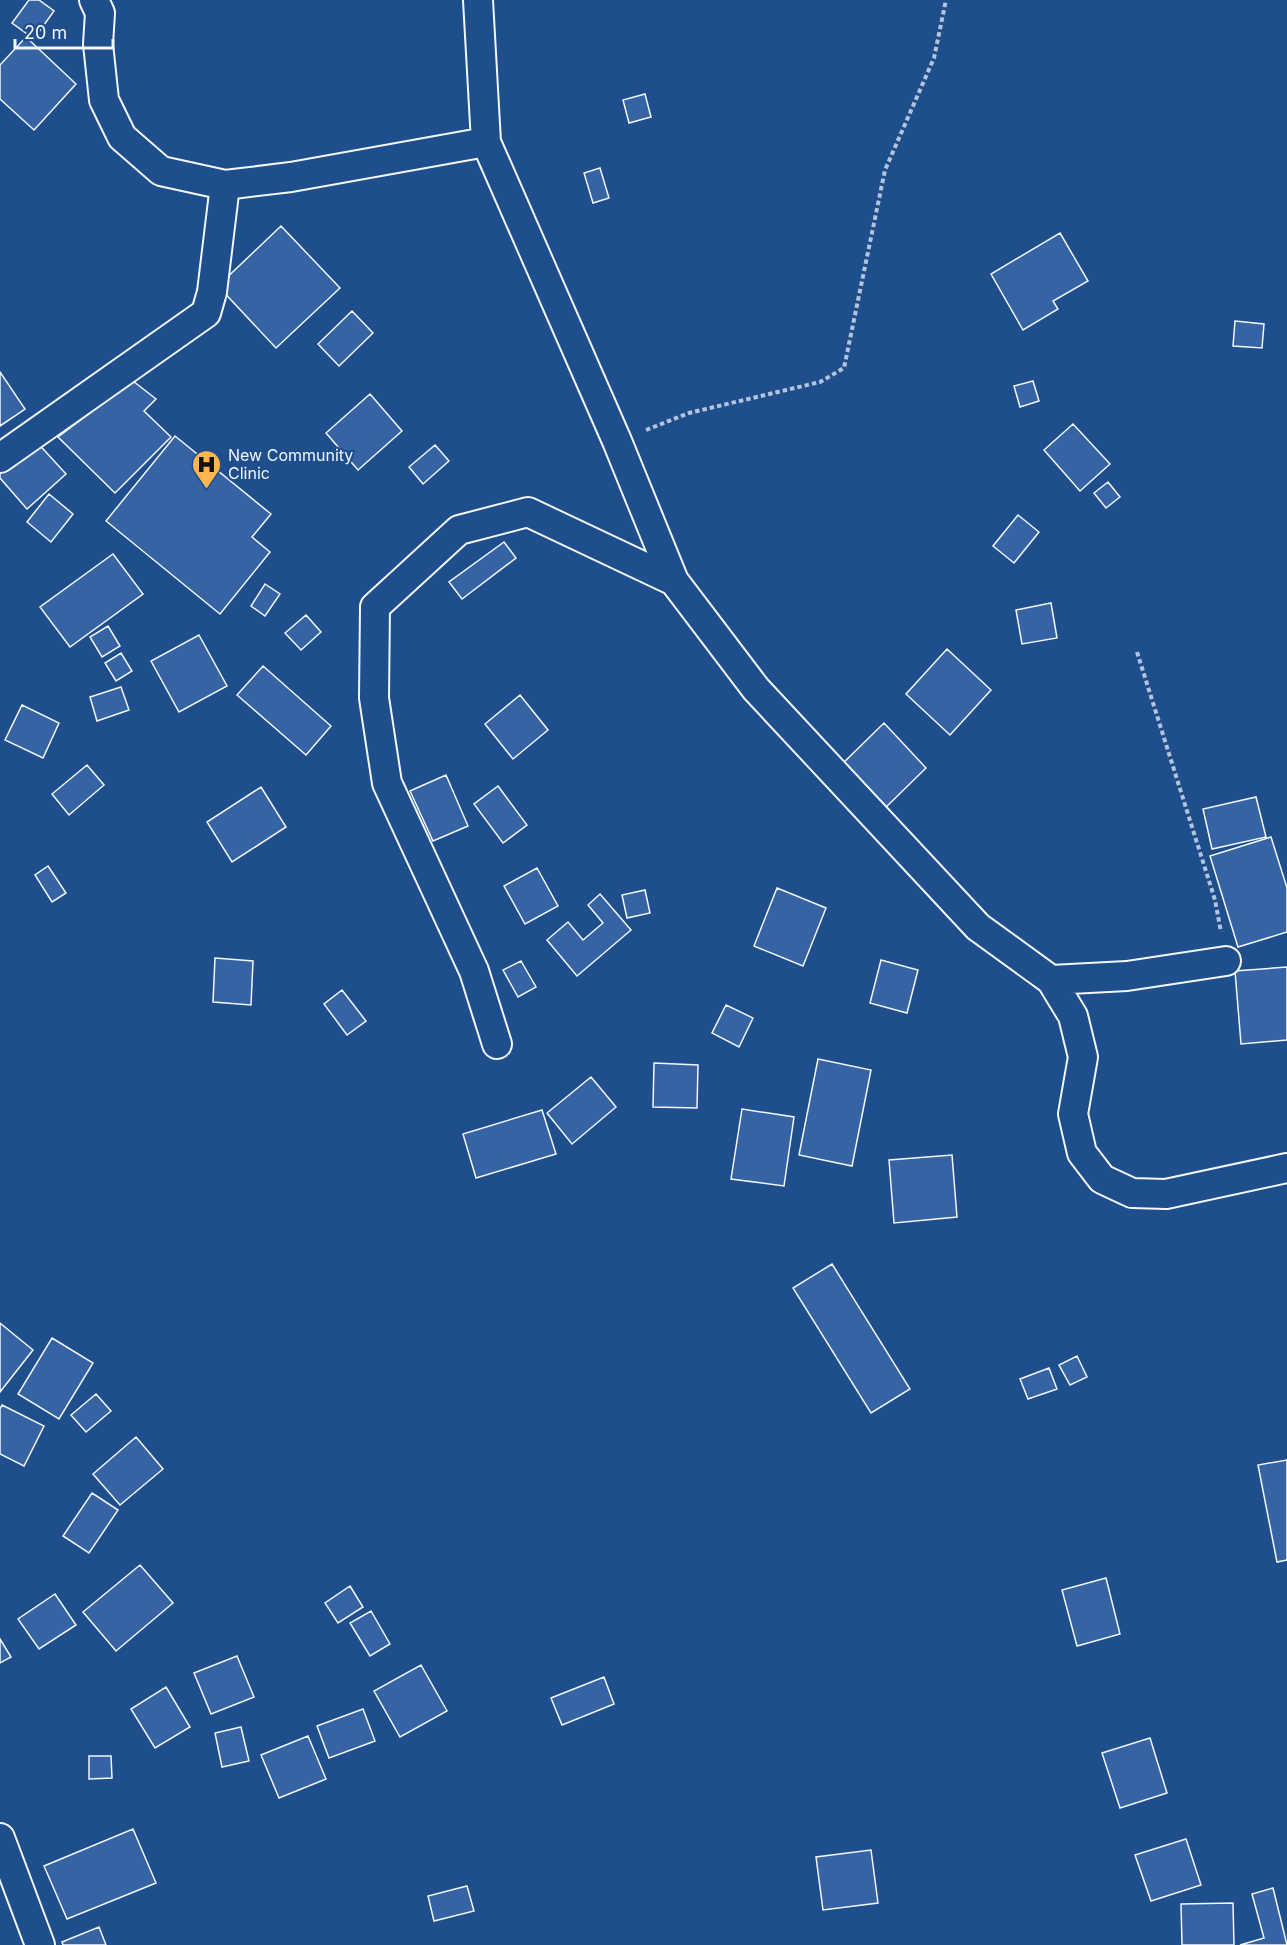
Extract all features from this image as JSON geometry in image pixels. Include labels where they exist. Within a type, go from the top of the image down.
[{"type":"street","points":[[94,0],[100,13],[98,44],[104,100],[122,136],[162,171],[225,185],[291,177],[486,142]]},
{"type":"street","points":[[478,0],[486,142],[618,441],[674,581],[756,689],[978,927],[1051,980],[1073,1016],[1083,1057],[1073,1114],[1082,1153],[1102,1179],[1132,1193],[1166,1194],[1287,1168]]},
{"type":"street","points":[[0,458],[206,313],[212,292],[225,185]]},
{"type":"street","points":[[497,1044],[474,971],[387,783],[374,698],[375,607],[459,530],[528,512],[674,581]]},
{"type":"street","points":[[1051,980],[1127,976],[1226,961]]},
{"type":"street","points":[[0,1838],[40,1945]]},
{"type":"path","points":[[618,441],[689,413],[820,382],[844,368],[885,170],[934,58],[946,0]]},
{"type":"path","points":[[1137,652],[1215,900],[1226,961]]},
{"type":"building","points":[[29,0],[39,0],[54,11],[34,39],[12,23]]},
{"type":"building","points":[[26,37],[76,84],[34,130],[0,99],[0,65]]},
{"type":"building","points":[[645,94],[651,117],[629,123],[623,100]]},
{"type":"building","points":[[600,168],[609,198],[593,203],[584,173]]},
{"type":"building","points":[[281,226],[340,288],[276,348],[218,286]]},
{"type":"building","points":[[1060,233],[1088,281],[1053,301],[1058,309],[1023,330],[991,274]]},
{"type":"building","points":[[352,311],[373,333],[339,366],[318,344]]},
{"type":"building","points":[[1235,321],[1264,324],[1262,348],[1233,346]]},
{"type":"building","points":[[0,372],[25,409],[0,426]]},
{"type":"building","points":[[133,381],[156,399],[144,411],[171,437],[115,493],[58,437]]},
{"type":"building","points":[[1033,381],[1039,401],[1020,407],[1014,386]]},
{"type":"building","points":[[370,394],[402,431],[358,470],[326,433]]},
{"type":"building","points":[[1073,424],[1110,464],[1080,491],[1044,450]]},
{"type":"building","name":"New Community Clinic","points":[[175,436],[271,514],[252,537],[270,552],[220,614],[106,521]]},
{"type":"building","points":[[34,439],[66,474],[27,509],[0,478],[0,470]]},
{"type":"building","points":[[435,445],[449,461],[423,484],[409,467]]},
{"type":"building","points":[[1108,482],[1120,497],[1106,508],[1094,493]]},
{"type":"building","points":[[49,494],[73,514],[51,542],[27,522]]},
{"type":"building","points":[[1018,515],[1039,532],[1014,563],[993,546]]},
{"type":"building","points":[[504,542],[516,558],[462,599],[449,582]]},
{"type":"building","points":[[113,554],[143,594],[70,647],[40,607]]},
{"type":"building","points":[[265,584],[280,594],[265,616],[251,606]]},
{"type":"building","points":[[1051,603],[1057,638],[1022,644],[1016,610]]},
{"type":"building","points":[[306,615],[321,632],[301,650],[285,633]]},
{"type":"building","points":[[108,626],[120,646],[102,657],[90,637]]},
{"type":"building","points":[[199,635],[227,686],[179,712],[151,661]]},
{"type":"building","points":[[947,649],[991,690],[950,735],[906,694]]},
{"type":"building","points":[[121,653],[132,671],[116,681],[105,663]]},
{"type":"building","points":[[263,666],[331,726],[306,755],[237,695]]},
{"type":"building","points":[[121,687],[129,710],[97,721],[90,697]]},
{"type":"building","points":[[520,695],[548,730],[513,759],[485,724]]},
{"type":"building","points":[[22,705],[59,723],[43,758],[5,740]]},
{"type":"building","points":[[884,723],[926,768],[881,812],[838,768]]},
{"type":"building","points":[[87,765],[104,785],[69,815],[52,794]]},
{"type":"building","points":[[446,775],[468,826],[433,841],[410,791]]},
{"type":"building","points":[[498,786],[527,825],[503,843],[474,804]]},
{"type":"building","points":[[261,787],[286,827],[232,862],[207,822]]},
{"type":"building","points":[[1256,797],[1266,837],[1212,849],[1203,809]]},
{"type":"building","points":[[1271,837],[1287,888],[1287,932],[1238,947],[1210,856]]},
{"type":"building","points":[[48,866],[66,893],[52,902],[35,875]]},
{"type":"building","points":[[537,868],[558,906],[525,924],[504,886]]},
{"type":"building","points":[[777,888],[826,908],[803,966],[754,946]]},
{"type":"building","points":[[645,890],[650,913],[627,918],[622,895]]},
{"type":"building","points":[[600,894],[631,930],[577,976],[547,940],[568,922],[583,940],[603,923],[588,905]]},
{"type":"building","points":[[215,958],[253,961],[251,1005],[213,1002]]},
{"type":"building","points":[[881,960],[918,970],[907,1013],[870,1003]]},
{"type":"building","points":[[521,961],[536,987],[518,997],[503,970]]},
{"type":"building","points":[[1287,967],[1287,1040],[1241,1044],[1235,971]]},
{"type":"building","points":[[342,990],[366,1021],[347,1035],[324,1004]]},
{"type":"building","points":[[726,1005],[753,1018],[739,1047],[712,1033]]},
{"type":"building","points":[[818,1059],[871,1070],[852,1166],[799,1155]]},
{"type":"building","points":[[654,1063],[698,1065],[697,1108],[653,1107]]},
{"type":"building","points":[[591,1077],[616,1107],[572,1144],[547,1113]]},
{"type":"building","points":[[742,1109],[794,1117],[784,1186],[731,1179]]},
{"type":"building","points":[[542,1110],[556,1154],[476,1178],[463,1134]]},
{"type":"building","points":[[952,1155],[957,1217],[894,1223],[889,1160]]},
{"type":"building","points":[[832,1264],[910,1389],[871,1413],[793,1288]]},
{"type":"building","points":[[0,1323],[33,1350],[0,1392]]},
{"type":"building","points":[[52,1338],[93,1363],[59,1419],[18,1394]]},
{"type":"building","points":[[1077,1356],[1087,1377],[1070,1385],[1059,1365]]},
{"type":"building","points":[[1049,1368],[1057,1389],[1028,1399],[1020,1379]]},
{"type":"building","points":[[96,1394],[111,1411],[86,1432],[71,1415]]},
{"type":"building","points":[[2,1405],[44,1426],[24,1466],[0,1454],[0,1409]]},
{"type":"building","points":[[136,1437],[163,1469],[120,1505],[93,1474]]},
{"type":"building","points":[[1287,1460],[1287,1560],[1277,1562],[1258,1465]]},
{"type":"building","points":[[92,1493],[118,1510],[89,1553],[63,1536]]},
{"type":"building","points":[[140,1565],[173,1603],[116,1651],[83,1612]]},
{"type":"building","points":[[1106,1578],[1120,1634],[1077,1646],[1062,1590]]},
{"type":"building","points":[[350,1586],[363,1607],[338,1623],[325,1603]]},
{"type":"building","points":[[55,1594],[76,1625],[39,1649],[18,1619]]},
{"type":"building","points":[[371,1611],[390,1644],[370,1656],[350,1623]]},
{"type":"building","points":[[0,1639],[11,1657],[0,1663]]},
{"type":"building","points":[[237,1656],[254,1697],[211,1714],[194,1673]]},
{"type":"building","points":[[421,1665],[447,1711],[400,1737],[374,1691]]},
{"type":"building","points":[[604,1677],[614,1704],[562,1725],[551,1698]]},
{"type":"building","points":[[166,1687],[190,1727],[155,1748],[131,1709]]},
{"type":"building","points":[[363,1709],[375,1741],[329,1758],[317,1726]]},
{"type":"building","points":[[241,1727],[249,1761],[222,1767],[215,1733]]},
{"type":"building","points":[[308,1736],[326,1779],[279,1798],[261,1755]]},
{"type":"building","points":[[1150,1738],[1167,1793],[1120,1808],[1102,1753]]},
{"type":"building","points":[[89,1756],[111,1756],[112,1778],[89,1779]]},
{"type":"building","points":[[133,1829],[156,1883],[67,1919],[44,1866]]},
{"type":"building","points":[[1186,1839],[1201,1885],[1151,1901],[1135,1855]]},
{"type":"building","points":[[871,1850],[878,1903],[823,1910],[816,1857]]},
{"type":"building","points":[[467,1886],[474,1911],[434,1921],[428,1896]]},
{"type":"building","points":[[1273,1888],[1287,1945],[1240,1945],[1264,1938],[1252,1894]]},
{"type":"building","points":[[1233,1903],[1234,1945],[1182,1945],[1181,1904]]},
{"type":"building","points":[[99,1927],[106,1945],[63,1945],[62,1942]]},
{"type":"place","name":"New Community Clinic","points":[[207,490]]}]
